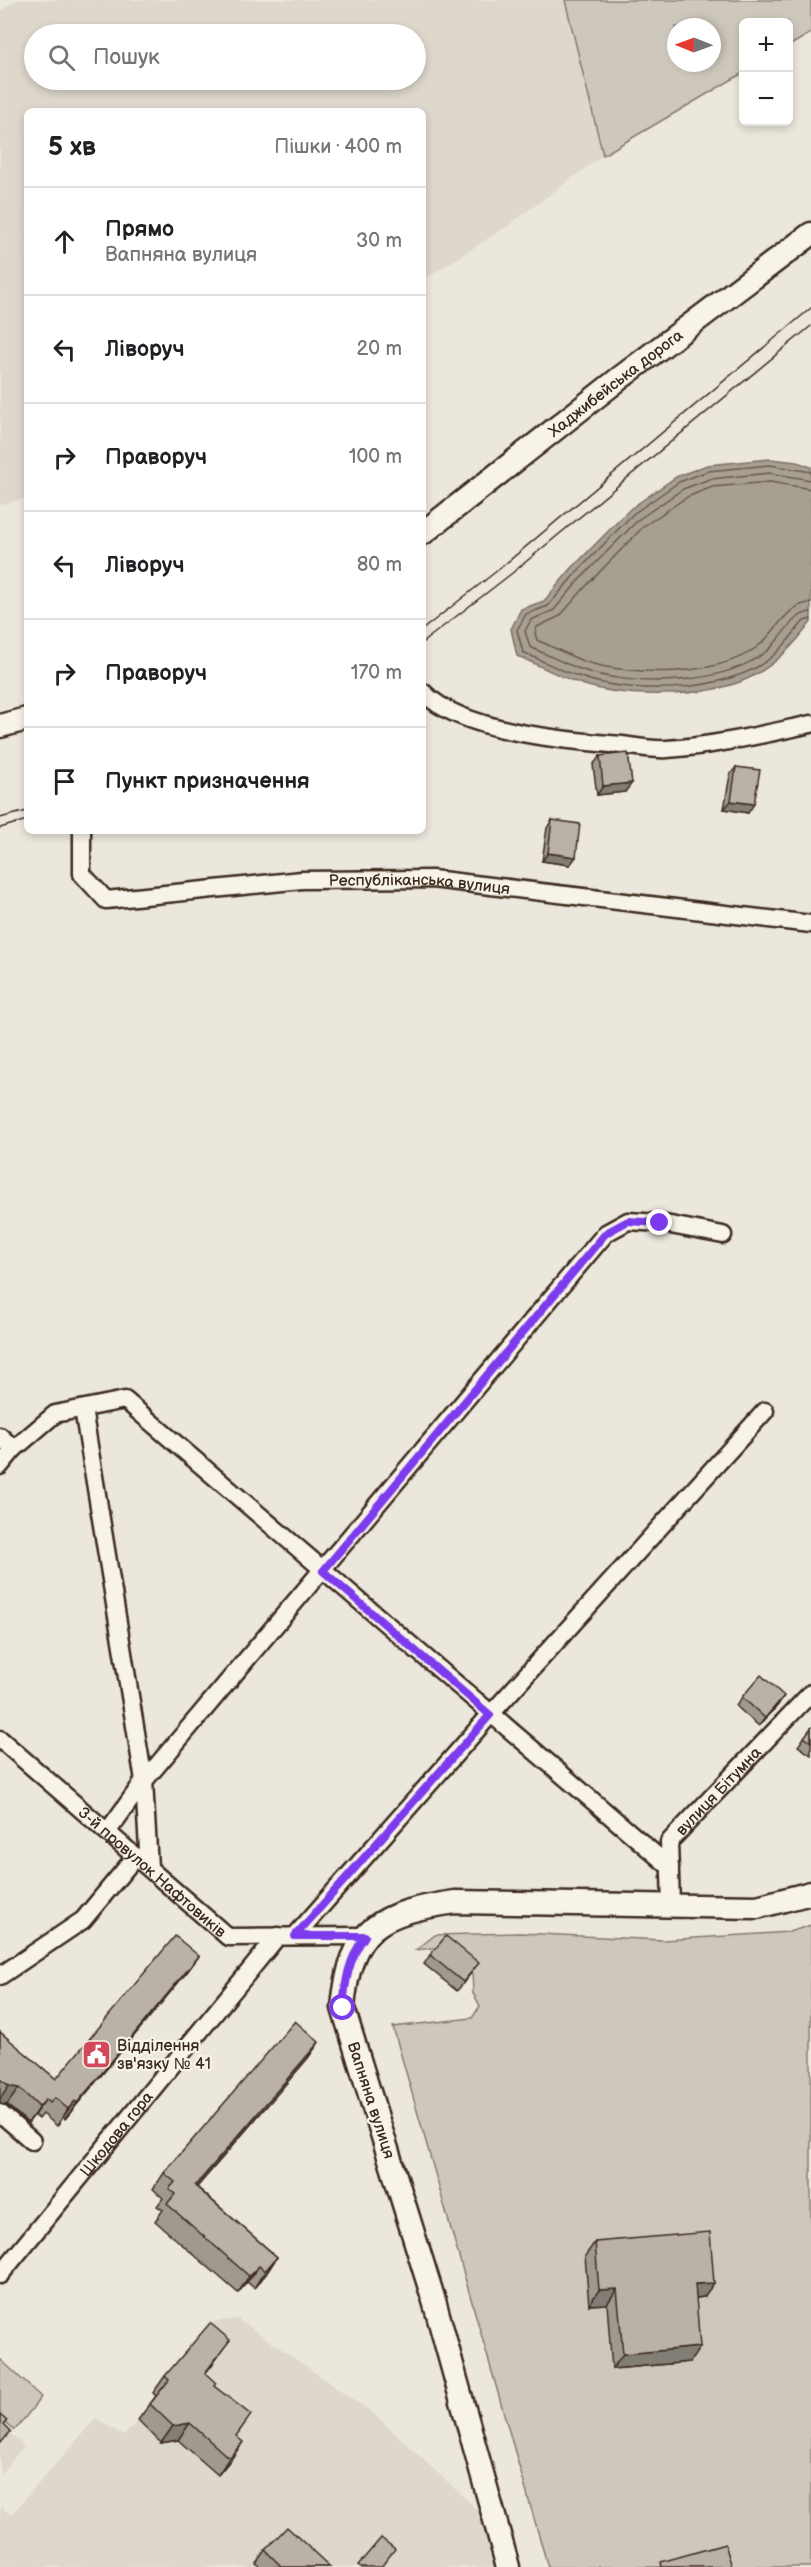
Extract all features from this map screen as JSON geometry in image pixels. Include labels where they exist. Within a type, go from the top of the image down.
[{"type":"street","name":"Хаджибейська дорога","points":[[426,531],[620,378],[811,234]]},
{"type":"street","points":[[426,695],[432,702],[467,718],[552,740],[666,749],[758,735],[811,724]]},
{"type":"street","points":[[0,726],[24,720]]},
{"type":"street","name":"Республіканська вулиця","points":[[82,834],[82,874],[106,900],[302,880],[432,879],[811,924]]},
{"type":"street","points":[[108,1831],[144,1781],[606,1233],[628,1221],[660,1223],[723,1235]]},
{"type":"street","points":[[0,1466],[14,1449],[55,1414],[125,1400],[670,1867]]},
{"type":"street","points":[[83,1409],[144,1781],[149,1867]]},
{"type":"street","name":"Шкодова гора","points":[[0,2275],[287,1936],[765,1411]]},
{"type":"street","points":[[0,1436],[14,1449]]},
{"type":"street","name":"вулиця Бітумна","points":[[671,1905],[669,1842],[811,1693]]},
{"type":"street","name":"3-й провулок Нафтовиків","points":[[0,1739],[228,1938],[365,1936]]},
{"type":"street","points":[[0,1976],[83,1920],[136,1856]]},
{"type":"street","name":"Вапняна вулиця","points":[[508,2567],[431,2292],[343,2008],[345,1979],[356,1949],[365,1936],[386,1918],[413,1908],[455,1902],[757,1907],[811,1893]]},
{"type":"street","points":[[0,2114],[32,2141]]},
{"type":"shaded area","points":[[17,0],[565,0],[603,155],[509,225],[426,278],[426,108],[24,108],[24,499],[0,505],[0,11]]},
{"type":"shaded area","points":[[565,0],[811,0],[811,33],[793,44],[793,18],[739,18],[739,75],[603,155]]},
{"type":"shaded area","points":[[811,1925],[811,2567],[548,2567],[393,2027],[472,2018],[480,2006],[473,1993],[472,1971],[449,1946],[416,1950],[435,1935],[520,1933],[663,1940],[789,1932]]},
{"type":"shaded area","points":[[238,2319],[374,2414],[480,2512],[495,2567],[0,2567],[0,2506],[11,2515],[96,2418],[124,2436],[157,2397],[153,2393],[215,2322]]},
{"type":"shaded area","points":[[0,2359],[41,2397],[14,2429],[0,2417]]},
{"type":"shaded area","points":[[0,2425],[24,2446],[0,2474]]},
{"type":"water","points":[[770,459],[797,462],[811,467],[811,622],[777,660],[751,677],[733,684],[688,693],[640,694],[595,688],[561,676],[517,656],[511,629],[521,609],[544,601],[571,569],[630,509],[676,477],[707,465]]},
{"type":"building","points":[[628,753],[632,783],[603,786],[600,756]]},
{"type":"building","points":[[736,767],[760,770],[754,804],[731,801]]},
{"type":"building","points":[[552,820],[580,824],[576,857],[548,853]]},
{"type":"building","points":[[761,1675],[784,1696],[765,1718],[742,1697]]},
{"type":"building","points":[[811,1728],[811,1742],[804,1737]]},
{"type":"building","points":[[175,1936],[199,1956],[77,2103],[75,2101],[68,2109],[55,2098],[50,2103],[46,2099],[39,2107],[19,2088],[9,2086],[0,2079],[0,2032],[56,2079]]},
{"type":"building","points":[[446,1936],[479,1963],[463,1982],[430,1955]]},
{"type":"building","points":[[295,2021],[319,2042],[195,2186],[277,2257],[265,2271],[259,2266],[249,2276],[167,2204],[175,2194],[169,2189],[175,2182],[164,2173]]},
{"type":"building","points":[[710,2232],[714,2283],[695,2284],[700,2347],[623,2354],[617,2289],[599,2290],[595,2242]]},
{"type":"building","points":[[210,2323],[230,2340],[205,2373],[216,2383],[214,2386],[251,2415],[236,2436],[243,2442],[229,2458],[190,2423],[173,2426],[150,2404],[169,2380],[165,2376]]},
{"type":"building","points":[[0,2415],[7,2421],[4,2424],[11,2431],[0,2444]]},
{"type":"building","points":[[287,2527],[330,2567],[282,2567],[265,2550]]},
{"type":"building","points":[[381,2538],[395,2549],[381,2567],[358,2565]]},
{"type":"building","points":[[725,2544],[732,2567],[662,2567],[661,2562]]},
{"type":"tram line","points":[[426,627],[498,570],[811,308]]},
{"type":"tram line","points":[[426,640],[511,574],[811,326]]},
{"type":"tram line","points":[[0,818],[24,812]]},
{"type":"tram line","points":[[0,828],[24,821]]},
{"type":"place","name":"Відділення зв'язку № 41","points":[[96,2054]]},
{"type":"route","points":[[343,2008],[345,1979],[356,1949],[365,1936],[295,1936],[490,1715],[323,1571],[606,1233],[628,1221],[660,1223]]}]
